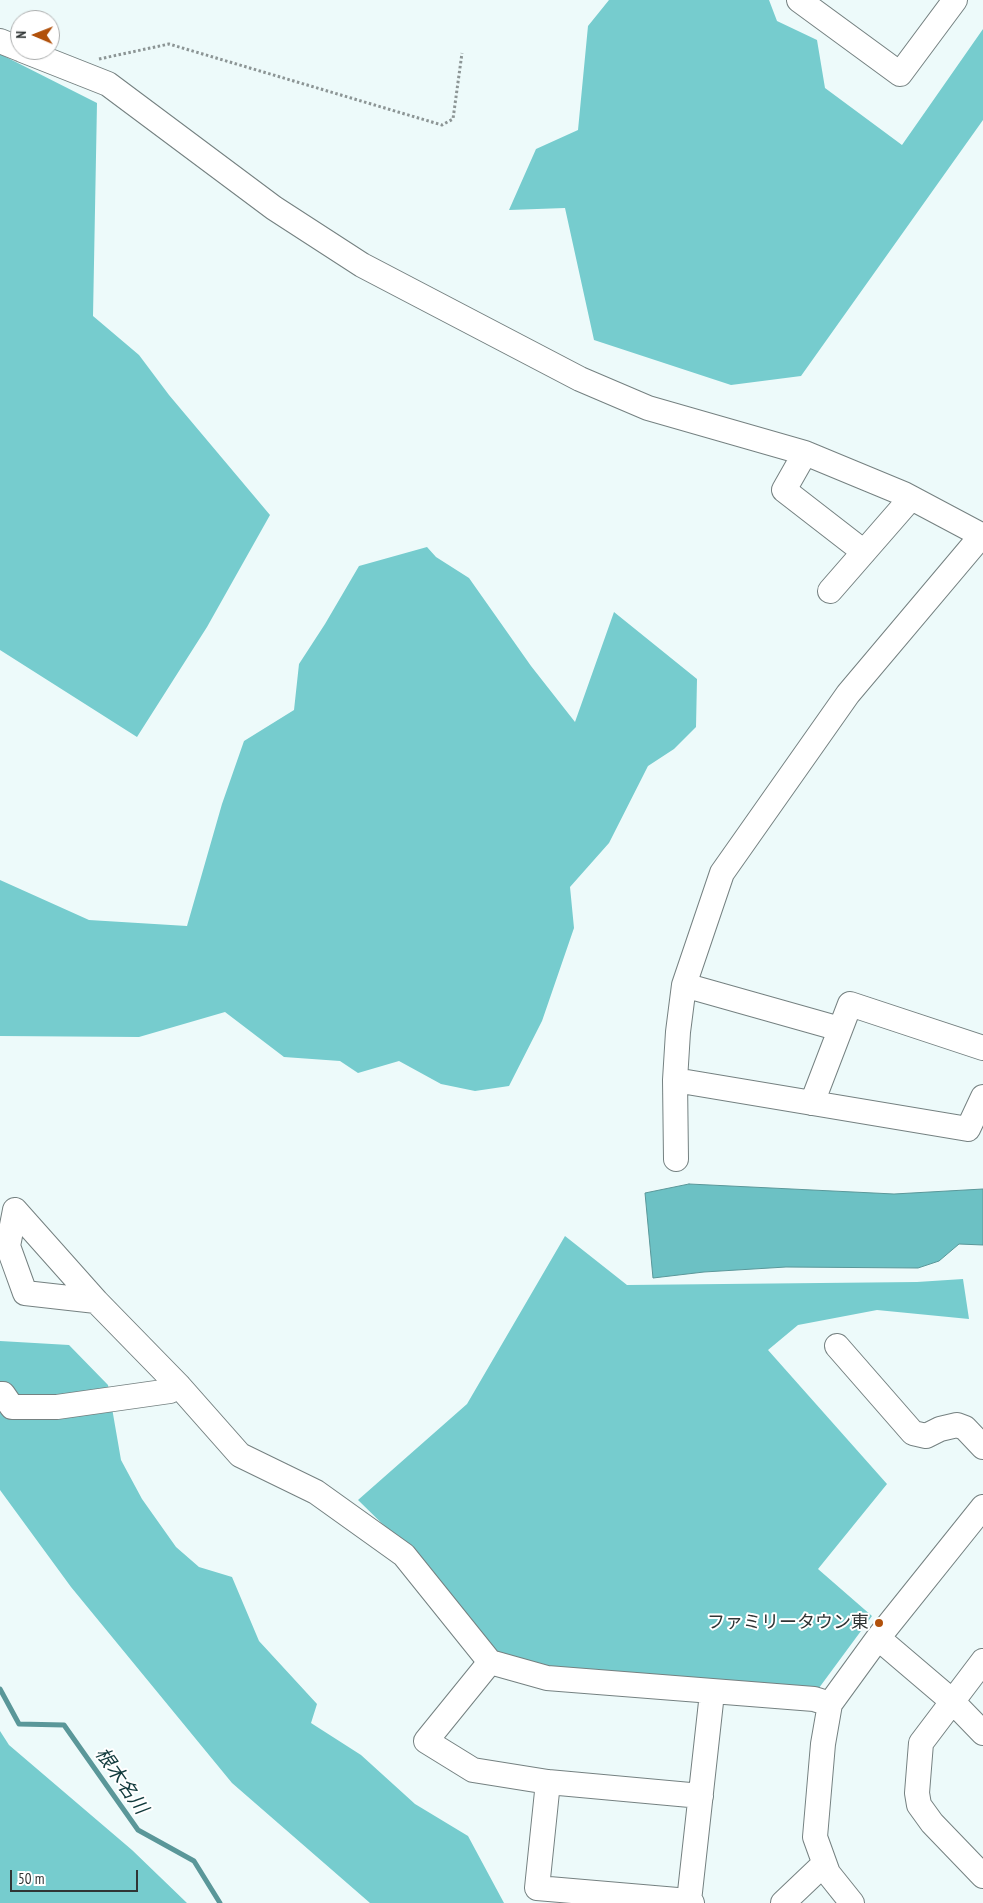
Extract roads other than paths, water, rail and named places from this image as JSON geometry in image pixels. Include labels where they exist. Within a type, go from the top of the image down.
[{"type":"street","points":[[799,0],[900,74],[955,0]]},
{"type":"street","points":[[48,60],[108,84],[274,208],[362,265],[580,379],[648,408],[805,453],[911,498],[983,535],[848,694],[722,873],[684,985],[678,1032],[675,1080],[676,1159]]},
{"type":"street","points":[[805,453],[784,490],[864,552]]},
{"type":"street","points":[[830,591],[911,498]]},
{"type":"street","points":[[684,985],[840,1029]]},
{"type":"street","points":[[812,1103],[850,1004],[983,1048]]},
{"type":"street","points":[[675,1080],[968,1128],[983,1097]]},
{"type":"street","points":[[96,1301],[179,1386],[240,1455],[316,1492],[404,1555],[490,1662],[508,1669],[547,1678],[814,1699],[830,1704]]},
{"type":"street","points":[[837,1346],[913,1433],[926,1436],[940,1429],[957,1425],[965,1428],[983,1447]]},
{"type":"street","points":[[0,1394],[3,1394],[12,1407],[58,1407],[170,1391],[179,1386]]},
{"type":"street","points":[[852,1903],[838,1889],[824,1864],[815,1837],[823,1744],[830,1704],[878,1638],[983,1507]]},
{"type":"street","points":[[878,1638],[952,1701],[983,1734]]},
{"type":"street","points":[[983,1660],[921,1743],[917,1793],[919,1805],[932,1823],[983,1876]]},
{"type":"street","points":[[490,1662],[426,1741],[473,1770],[548,1782],[701,1796]]},
{"type":"street","points":[[548,1782],[537,1888],[690,1902],[712,1692]]},
{"type":"street","points":[[783,1903],[824,1864]]},
{"type":"waterway","name":"根木名川","points":[[0,1689],[19,1724],[64,1725],[138,1830],[194,1861],[220,1903]]},
{"type":"place","name":"ファミリータウン東","points":[[879,1623]]}]
